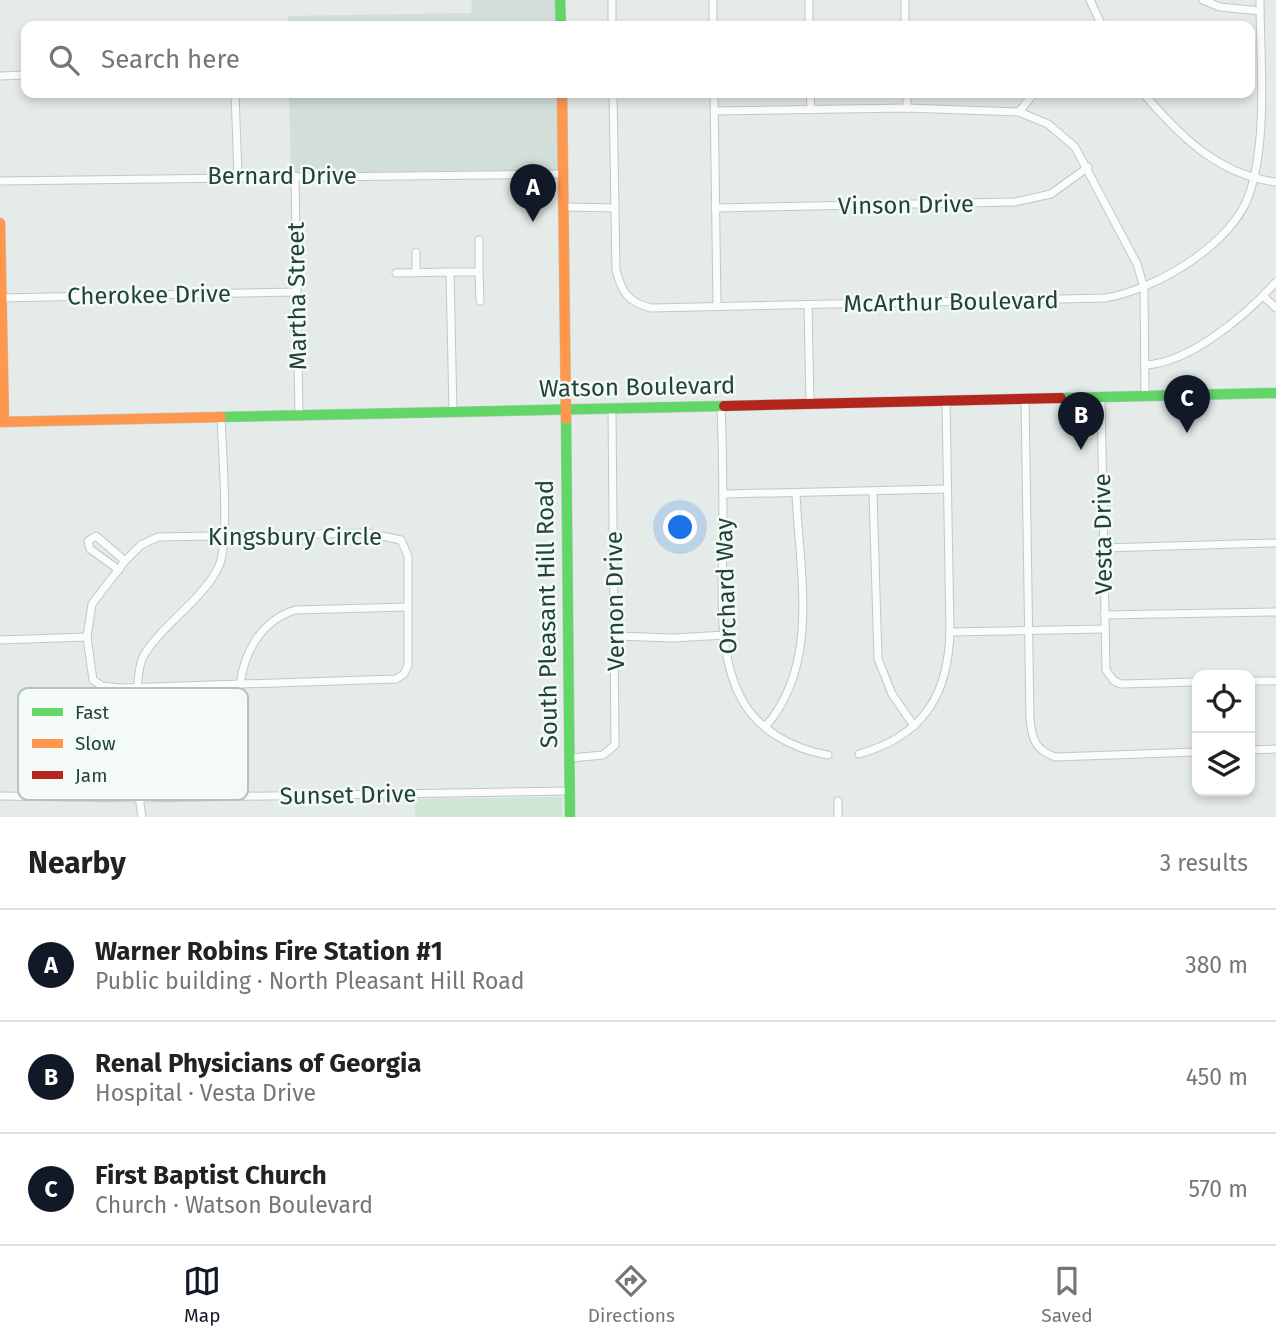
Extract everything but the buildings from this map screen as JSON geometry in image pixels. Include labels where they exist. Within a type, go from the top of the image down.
[{"type":"main road","points":[[560,0],[561,21]]},
{"type":"main road","name":"South Pleasant Hill Road","points":[[562,98],[570,817]]},
{"type":"main road","points":[[0,223],[2,422]]},
{"type":"main road","name":"Watson Boulevard","points":[[2,422],[1276,393]]},
{"type":"street","points":[[612,0],[612,21]]},
{"type":"street","points":[[713,0],[713,21]]},
{"type":"street","points":[[808,0],[809,21]]},
{"type":"street","points":[[905,0],[905,21]]},
{"type":"street","points":[[1090,0],[1100,21]]},
{"type":"street","points":[[1203,0],[1220,7],[1260,11]]},
{"type":"street","name":"McArthur Boulevard","points":[[613,98],[616,270],[621,289],[633,303],[651,307],[808,305],[1087,300],[1126,295],[1190,263],[1243,207],[1254,177],[1260,125],[1260,0]]},
{"type":"street","points":[[0,76],[21,75]]},
{"type":"street","points":[[235,98],[238,176]]},
{"type":"street","points":[[714,98],[717,305]]},
{"type":"street","points":[[810,98],[811,110]]},
{"type":"street","points":[[907,98],[907,108]]},
{"type":"street","points":[[1019,112],[1030,98]]},
{"type":"street","points":[[1148,98],[1201,152],[1233,171],[1276,182]]},
{"type":"street","points":[[714,111],[907,108],[1019,112],[1048,124],[1067,138],[1088,167],[1128,244],[1144,288],[1145,396]]},
{"type":"street","name":"Vinson Drive","points":[[715,208],[1016,202],[1051,194],[1088,167]]},
{"type":"street","name":"Bernard Drive","points":[[0,181],[564,174]]},
{"type":"street","name":"Martha Street","points":[[295,176],[299,416]]},
{"type":"street","points":[[565,207],[615,208]]},
{"type":"street","points":[[479,240],[480,302]]},
{"type":"street","points":[[416,252],[416,273]]},
{"type":"street","points":[[450,272],[453,412]]},
{"type":"street","points":[[396,273],[479,272]]},
{"type":"street","points":[[1145,365],[1156,364],[1199,345],[1231,324],[1276,282]]},
{"type":"street","name":"Cherokee Drive","points":[[1,298],[297,292]]},
{"type":"street","points":[[1263,296],[1276,308]]},
{"type":"street","points":[[808,305],[810,404]]},
{"type":"street","name":"Vesta Drive","points":[[1101,397],[1104,663],[1108,676],[1121,684],[1192,682]]},
{"type":"street","points":[[1026,399],[1032,738],[1042,753],[1055,757],[1192,752]]},
{"type":"street","points":[[859,754],[890,743],[914,726],[931,707],[944,681],[950,632],[946,401]]},
{"type":"street","name":"Orchard Way","points":[[721,406],[725,635],[729,666],[748,709],[766,726],[788,744],[828,755]]},
{"type":"street","name":"Vernon Drive","points":[[571,758],[603,755],[615,745],[612,409]]},
{"type":"street","points":[[138,686],[143,657],[219,567],[223,537],[221,417]]},
{"type":"street","points":[[723,494],[873,493],[947,489]]},
{"type":"street","points":[[766,726],[781,709],[791,689],[802,648],[796,493]]},
{"type":"street","points":[[873,493],[878,659],[892,694],[914,726]]},
{"type":"street","name":"Kingsbury Circle","points":[[369,533],[401,540],[408,556],[408,664],[404,674],[396,679],[240,685],[102,686],[93,680],[87,637],[92,604],[125,561],[141,545],[158,537],[369,533]]},
{"type":"street","points":[[119,570],[90,549],[88,541],[96,536],[125,561]]},
{"type":"street","points":[[1103,548],[1276,543]]},
{"type":"street","points":[[240,685],[243,661],[254,643],[279,615],[295,610],[407,607]]},
{"type":"street","points":[[1104,615],[1276,612]]},
{"type":"street","points":[[950,632],[1104,629]]},
{"type":"street","points":[[616,636],[673,638],[725,635]]},
{"type":"street","points":[[0,640],[87,637]]},
{"type":"street","points":[[1255,681],[1276,681]]},
{"type":"street","points":[[1255,750],[1276,750]]},
{"type":"street","name":"Sunset Drive","points":[[248,796],[570,792]]},
{"type":"street","name":"Sunset Drive","points":[[0,796],[18,796]]},
{"type":"street","points":[[838,801],[838,817]]},
{"type":"shaded area","points":[[472,0],[556,0],[556,21],[288,21],[288,16],[471,13]]},
{"type":"shaded area","points":[[289,98],[558,98],[560,170],[291,174]]},
{"type":"green space","points":[[562,797],[562,817],[415,817],[415,799]]},
{"type":"traffic: fast","points":[[560,0],[561,21]]},
{"type":"traffic: fast","points":[[1061,398],[1276,393]]},
{"type":"traffic: fast","points":[[221,417],[724,406]]},
{"type":"traffic: fast","points":[[566,419],[570,817]]},
{"type":"traffic: slow","points":[[562,98],[566,419]]},
{"type":"traffic: slow","points":[[0,223],[4,422]]},
{"type":"traffic: slow","points":[[0,422],[221,417]]},
{"type":"traffic: jam","points":[[724,406],[1061,398]]},
{"type":"place","name":"Warner Robins Fire Station #1","points":[[533,222]]},
{"type":"place","name":"First Baptist Church","points":[[1187,433]]},
{"type":"place","name":"Renal Physicians of Georgia","points":[[1081,450]]}]
